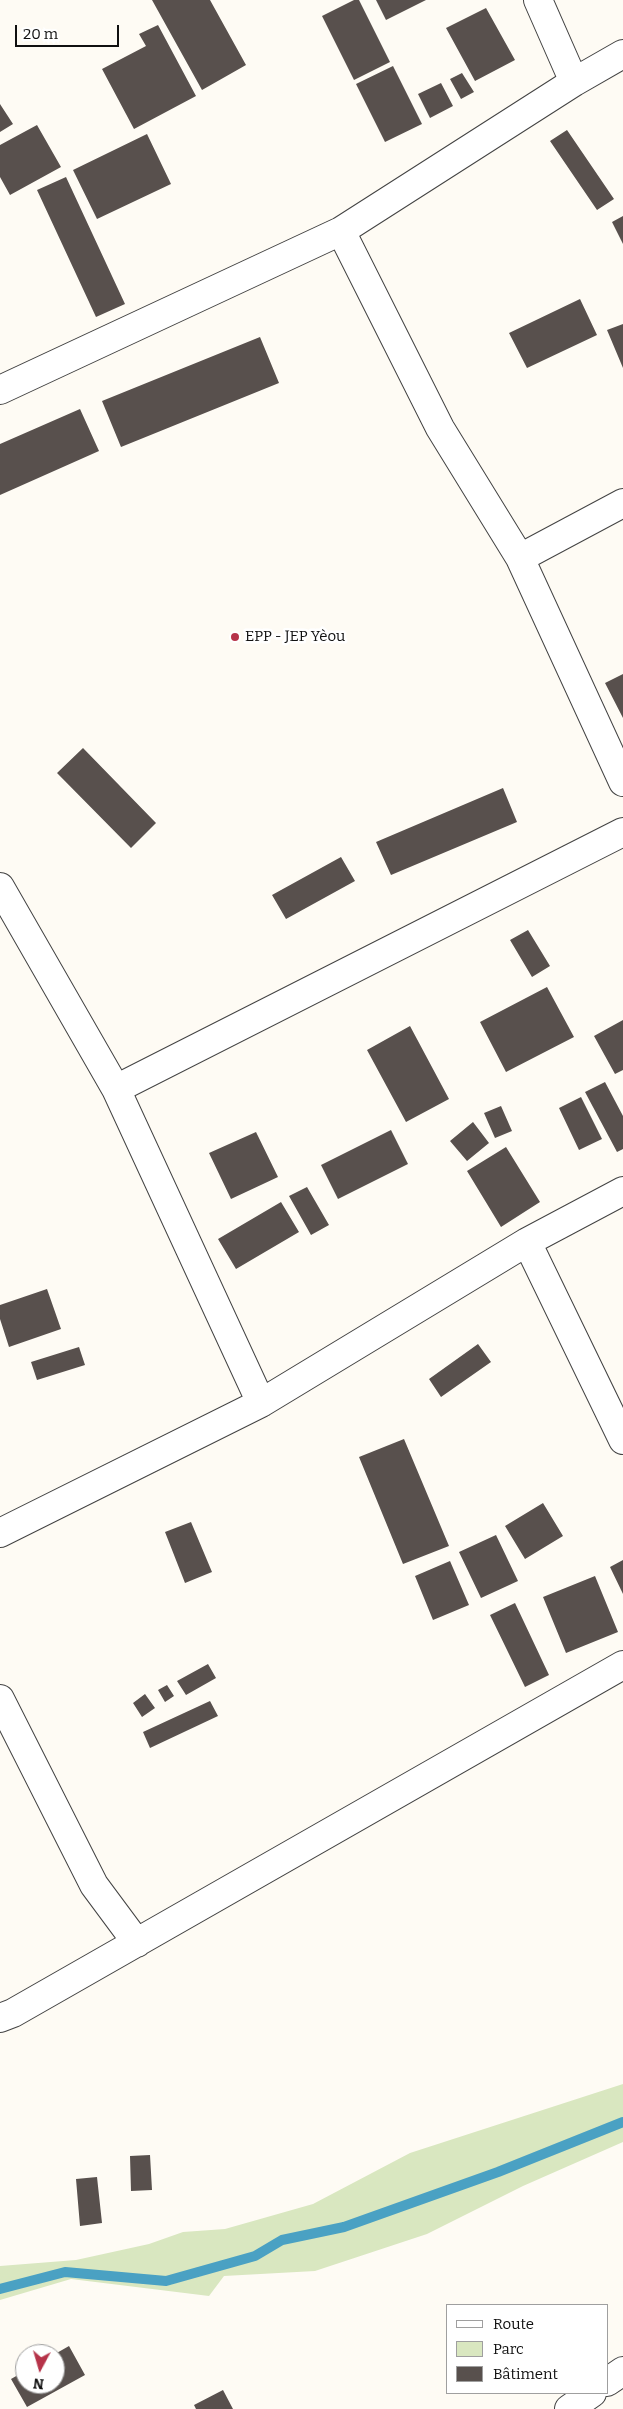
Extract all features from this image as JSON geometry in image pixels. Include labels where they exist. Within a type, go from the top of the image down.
[{"type":"street","points":[[538,0],[574,82]]},
{"type":"street","points":[[0,390],[341,231],[574,82],[623,54]]},
{"type":"street","points":[[341,231],[440,428],[520,558],[623,782]]},
{"type":"street","points":[[520,558],[623,503]]},
{"type":"street","points":[[116,1089],[623,832]]},
{"type":"street","points":[[0,887],[116,1089],[261,1403]]},
{"type":"street","points":[[0,1533],[261,1403],[527,1242],[623,1192]]},
{"type":"street","points":[[527,1242],[623,1440]]},
{"type":"street","points":[[0,2018],[13,2013],[137,1943],[623,1665]]},
{"type":"street","points":[[0,1698],[94,1885],[137,1943]]},
{"type":"street","points":[[608,2381],[623,2371]]},
{"type":"street","points":[[569,2409],[591,2394]]},
{"type":"green space","points":[[623,2084],[623,2142],[523,2186],[427,2234],[315,2271],[224,2276],[209,2296],[71,2279],[0,2300],[0,2266],[76,2260],[149,2244],[183,2232],[225,2229],[313,2204],[410,2153]]},
{"type":"building","points":[[152,0],[210,0],[246,65],[202,90]]},
{"type":"building","points":[[354,0],[359,0],[390,62],[354,80],[322,16]]},
{"type":"building","points":[[376,0],[426,0],[386,20]]},
{"type":"building","points":[[486,8],[515,60],[475,81],[446,28]]},
{"type":"building","points":[[158,25],[196,96],[134,129],[102,69],[146,46],[139,34]]},
{"type":"building","points":[[393,66],[422,124],[385,142],[356,84]]},
{"type":"building","points":[[462,73],[474,92],[461,99],[450,79]]},
{"type":"building","points":[[441,83],[453,106],[430,118],[418,94]]},
{"type":"building","points":[[0,104],[13,124],[0,132]]},
{"type":"building","points":[[37,125],[61,167],[10,195],[0,177],[0,145]]},
{"type":"building","points":[[567,130],[614,199],[597,210],[550,141]]},
{"type":"building","points":[[147,134],[171,184],[97,219],[73,170]]},
{"type":"building","points":[[66,177],[125,304],[96,317],[37,190]]},
{"type":"building","points":[[623,216],[623,244],[612,222]]},
{"type":"building","points":[[580,299],[597,335],[527,368],[509,333]]},
{"type":"building","points":[[623,324],[623,368],[607,330]]},
{"type":"building","points":[[260,337],[279,383],[121,447],[102,401]]},
{"type":"building","points":[[80,409],[99,451],[0,495],[0,444]]},
{"type":"building","points":[[623,674],[623,718],[605,683]]},
{"type":"building","points":[[83,748],[156,823],[131,848],[57,773]]},
{"type":"building","points":[[503,788],[517,822],[391,875],[376,842]]},
{"type":"building","points":[[341,857],[355,881],[286,919],[272,895]]},
{"type":"building","points":[[528,930],[550,966],[532,977],[510,940]]},
{"type":"building","points":[[547,987],[574,1037],[506,1072],[480,1022]]},
{"type":"building","points":[[623,1020],[623,1070],[615,1074],[594,1036]]},
{"type":"building","points":[[410,1026],[449,1099],[406,1122],[367,1050]]},
{"type":"building","points":[[605,1082],[623,1116],[623,1149],[617,1152],[585,1092]]},
{"type":"building","points":[[581,1097],[602,1139],[579,1150],[559,1108]]},
{"type":"building","points":[[501,1106],[512,1131],[495,1138],[484,1113]]},
{"type":"building","points":[[473,1122],[489,1143],[467,1161],[450,1141]]},
{"type":"building","points":[[391,1130],[408,1164],[338,1199],[321,1165]]},
{"type":"building","points":[[256,1132],[278,1177],[231,1199],[209,1153]]},
{"type":"building","points":[[506,1147],[540,1202],[501,1227],[467,1171]]},
{"type":"building","points":[[307,1187],[329,1225],[311,1235],[289,1196]]},
{"type":"building","points":[[281,1202],[299,1232],[236,1269],[218,1239]]},
{"type":"building","points":[[47,1289],[61,1329],[9,1347],[0,1319],[0,1305]]},
{"type":"building","points":[[478,1344],[491,1362],[441,1397],[429,1379]]},
{"type":"building","points":[[79,1347],[85,1365],[37,1380],[31,1362]]},
{"type":"building","points":[[404,1439],[449,1546],[403,1564],[359,1457]]},
{"type":"building","points":[[543,1503],[563,1536],[525,1559],[505,1526]]},
{"type":"building","points":[[191,1522],[212,1572],[185,1583],[165,1532]]},
{"type":"building","points":[[496,1535],[518,1581],[481,1598],[459,1552]]},
{"type":"building","points":[[623,1560],[623,1594],[610,1567]]},
{"type":"building","points":[[450,1561],[469,1605],[433,1620],[415,1576]]},
{"type":"building","points":[[595,1576],[618,1632],[566,1653],[543,1597]]},
{"type":"building","points":[[515,1603],[549,1675],[525,1687],[490,1615]]},
{"type":"building","points":[[208,1664],[216,1678],[186,1695],[177,1681]]},
{"type":"building","points":[[167,1685],[174,1696],[165,1702],[158,1690]]},
{"type":"building","points":[[145,1694],[155,1708],[142,1717],[133,1703]]},
{"type":"building","points":[[210,1701],[218,1716],[150,1748],[143,1732]]},
{"type":"building","points":[[150,2155],[152,2190],[131,2191],[130,2156]]},
{"type":"building","points":[[97,2177],[102,2223],[80,2226],[76,2179]]},
{"type":"building","points":[[69,2346],[85,2375],[65,2386],[65,2348]]},
{"type":"building","points":[[15,2377],[15,2386],[11,2379]]},
{"type":"building","points":[[223,2390],[233,2409],[196,2409],[194,2405]]},
{"type":"building","points":[[20,2394],[51,2394],[27,2407]]},
{"type":"waterway","points":[[0,2289],[65,2272],[166,2281],[255,2256],[282,2240],[344,2227],[498,2172],[623,2122]]},
{"type":"place","name":"EPP - JEP Yèou","points":[[235,637]]}]
